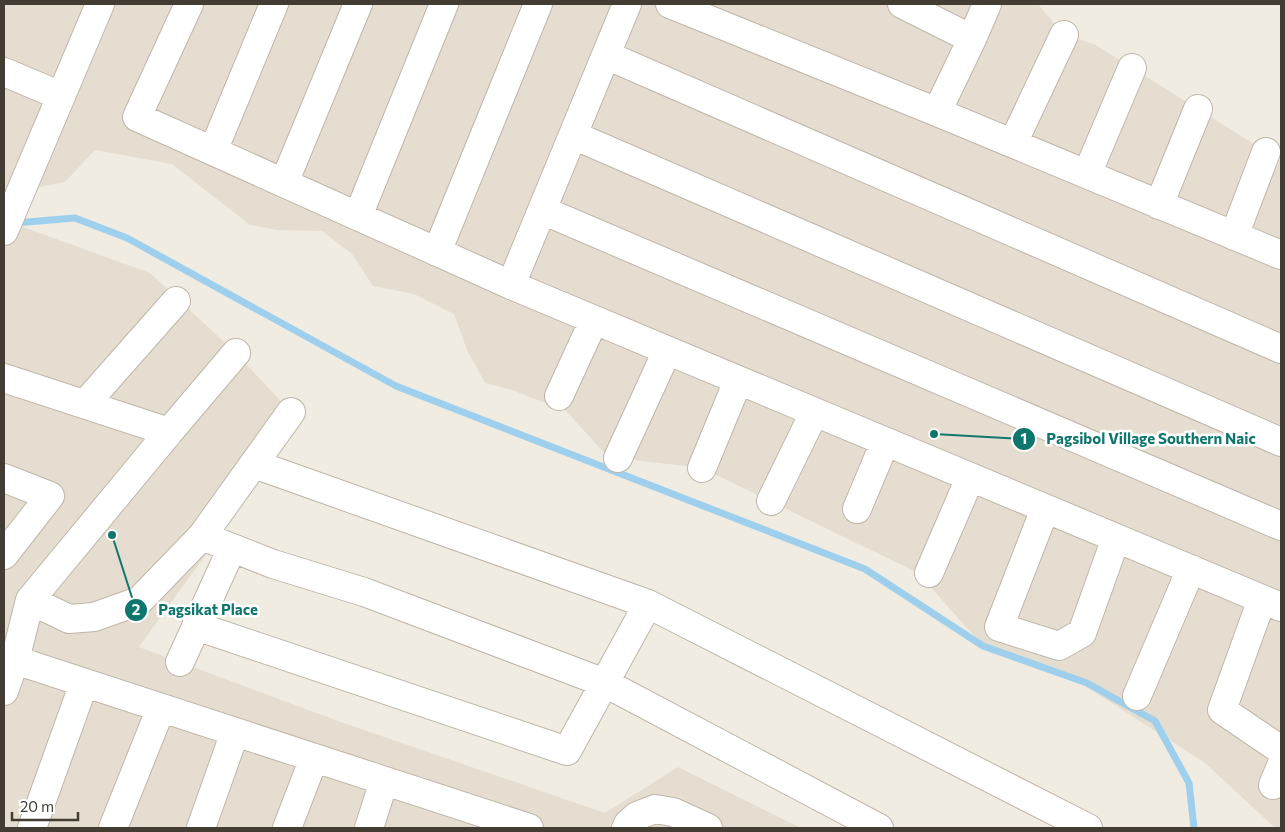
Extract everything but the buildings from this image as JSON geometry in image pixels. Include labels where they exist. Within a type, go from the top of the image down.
[{"type":"street","points":[[4,231],[100,4]]},
{"type":"street","points":[[189,4],[137,117],[511,285],[1272,603],[1222,710],[1281,750]]},
{"type":"street","points":[[213,151],[274,4]]},
{"type":"street","points":[[284,183],[358,4]]},
{"type":"street","points":[[358,216],[444,4]]},
{"type":"street","points":[[437,252],[538,4]]},
{"type":"street","points":[[511,285],[627,4]]},
{"type":"street","points":[[670,4],[1013,143],[1281,255]]},
{"type":"street","points":[[902,4],[972,40]]},
{"type":"street","points":[[937,112],[972,40],[987,4]]},
{"type":"street","points":[[1013,143],[1064,35]]},
{"type":"street","points":[[606,55],[1281,349]]},
{"type":"street","points":[[1086,174],[1132,68]]},
{"type":"street","points":[[4,72],[61,96]]},
{"type":"street","points":[[1159,204],[1198,109]]},
{"type":"street","points":[[573,135],[1281,442]]},
{"type":"street","points":[[1234,236],[1266,152]]},
{"type":"street","points":[[542,210],[1281,526]]},
{"type":"street","points":[[85,404],[176,301]]},
{"type":"street","points":[[559,396],[594,320]]},
{"type":"street","points":[[618,458],[667,351]]},
{"type":"street","points":[[4,691],[16,660],[30,600],[236,353]]},
{"type":"street","points":[[4,378],[169,432]]},
{"type":"street","points":[[702,468],[738,380]]},
{"type":"street","points":[[30,600],[69,619],[94,617],[139,601],[202,536],[291,412]]},
{"type":"street","points":[[771,501],[814,413]]},
{"type":"street","points":[[857,509],[885,442]]},
{"type":"street","points":[[254,464],[648,604],[1088,828]]},
{"type":"street","points":[[4,478],[50,496],[4,555]]},
{"type":"street","points":[[928,573],[970,478]]},
{"type":"street","points":[[1045,509],[999,627],[1059,646],[1082,633],[1116,538]]},
{"type":"street","points":[[202,536],[274,564],[364,592],[606,684],[880,828]]},
{"type":"street","points":[[180,662],[232,548]]},
{"type":"street","points":[[1136,696],[1191,569]]},
{"type":"street","points":[[196,626],[567,751],[606,684],[648,604]]},
{"type":"street","points":[[16,660],[384,781],[459,818],[529,828]]},
{"type":"street","points":[[32,828],[84,683]]},
{"type":"street","points":[[113,828],[161,708]]},
{"type":"street","points":[[201,828],[235,732]]},
{"type":"street","points":[[287,828],[314,758]]},
{"type":"street","points":[[369,828],[384,781]]},
{"type":"street","points":[[626,828],[637,816],[656,809],[673,812],[708,828]]},
{"type":"shaded area","points":[[4,4],[1038,4],[1064,35],[1094,44],[1281,161],[1281,828],[1275,828],[1205,763],[1071,677],[983,646],[918,573],[702,468],[608,457],[566,411],[512,390],[485,383],[467,350],[454,314],[414,294],[373,286],[352,254],[322,231],[277,230],[250,225],[172,164],[95,150],[65,182],[4,194]]},
{"type":"shaded area","points":[[4,220],[150,273],[236,353],[301,423],[139,647],[341,722],[605,813],[678,767],[801,828],[4,828]]},
{"type":"waterway","points":[[15,223],[75,218],[127,238],[396,386],[865,569],[983,646],[1087,683],[1155,721],[1189,783],[1194,828]]},
{"type":"place","name":"Pagsibol Village Southern Naic","points":[[934,434]]},
{"type":"place","name":"Pagsikat Place","points":[[112,535]]}]
